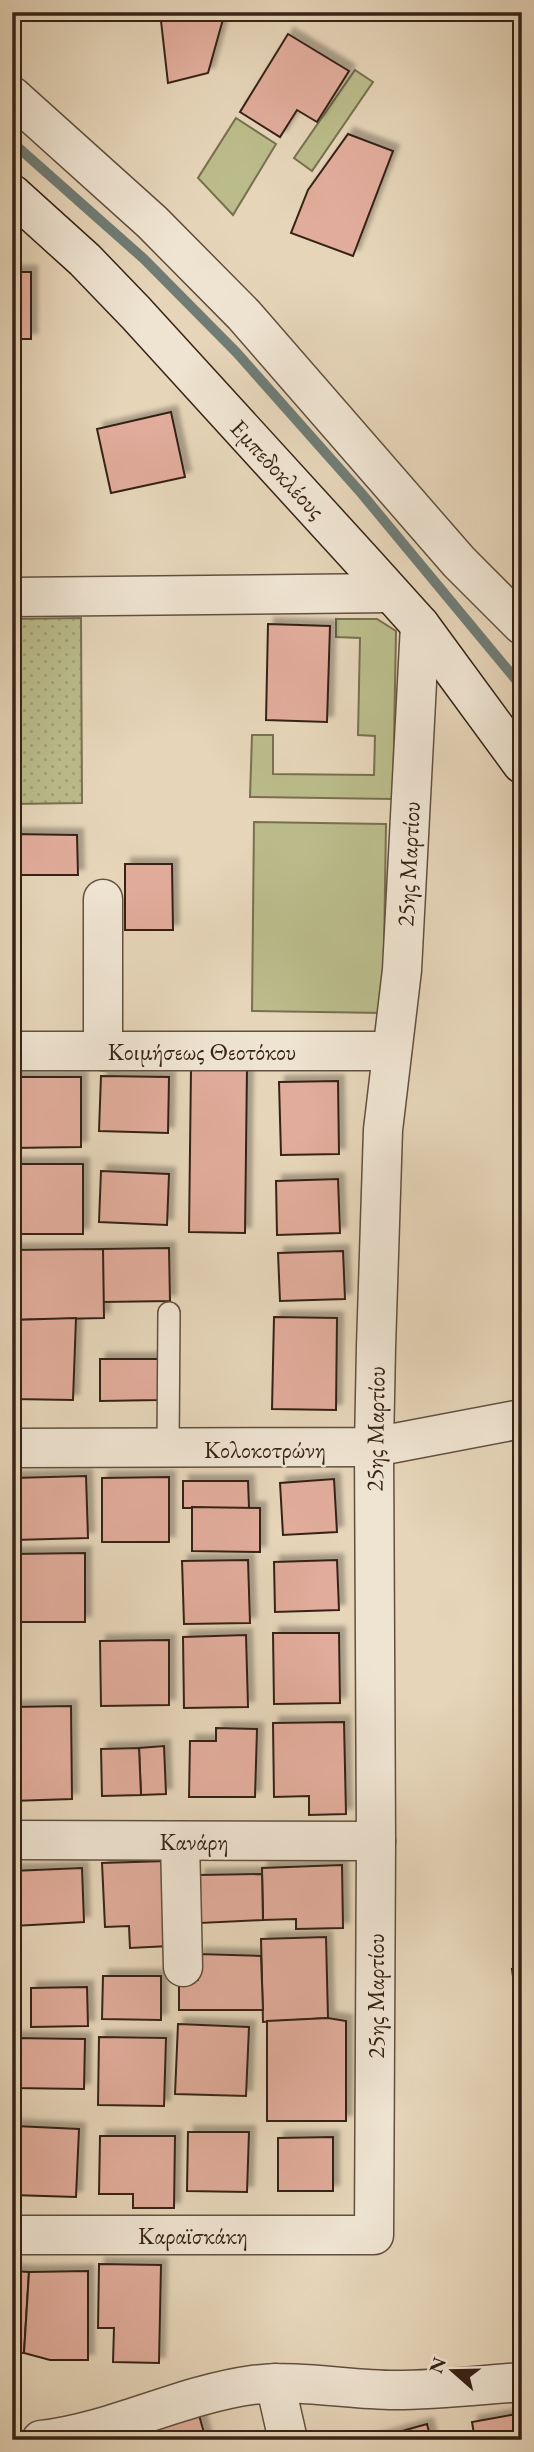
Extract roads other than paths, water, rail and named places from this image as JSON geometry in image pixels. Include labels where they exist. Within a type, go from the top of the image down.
[{"type":"street","points":[[12,96],[152,222],[244,316],[459,562],[522,625]]},
{"type":"street","name":"Εμπεδοκλέους","points":[[12,194],[85,260],[136,313],[420,625],[522,764]]},
{"type":"street","points":[[12,597],[390,593]]},
{"type":"street","name":"25ης Μαρτίου","points":[[374,2235],[374,1447],[380,1185],[386,1098],[402,970],[420,625]]},
{"type":"street","points":[[103,899],[103,1051]]},
{"type":"street","name":"Κοιμήσεως Θεοτόκου","points":[[12,1051],[392,1051]]},
{"type":"street","name":"Κολοκοτρώνη","points":[[12,1448],[374,1447],[516,1420]]},
{"type":"street","name":"Κανάρη","points":[[12,1840],[376,1841]]},
{"type":"street","points":[[180,1841],[183,1967]]},
{"type":"street","name":"Καραϊσκάκη","points":[[12,2235],[374,2235]]},
{"type":"street","points":[[41,2440],[251,2385],[393,2390],[522,2382]]},
{"type":"street","points":[[275,2384],[288,2440]]},
{"type":"lane","points":[[168,1449],[169,1313]]},
{"type":"waterway","points":[[12,142],[144,259],[237,353],[362,494],[522,687]]}]
